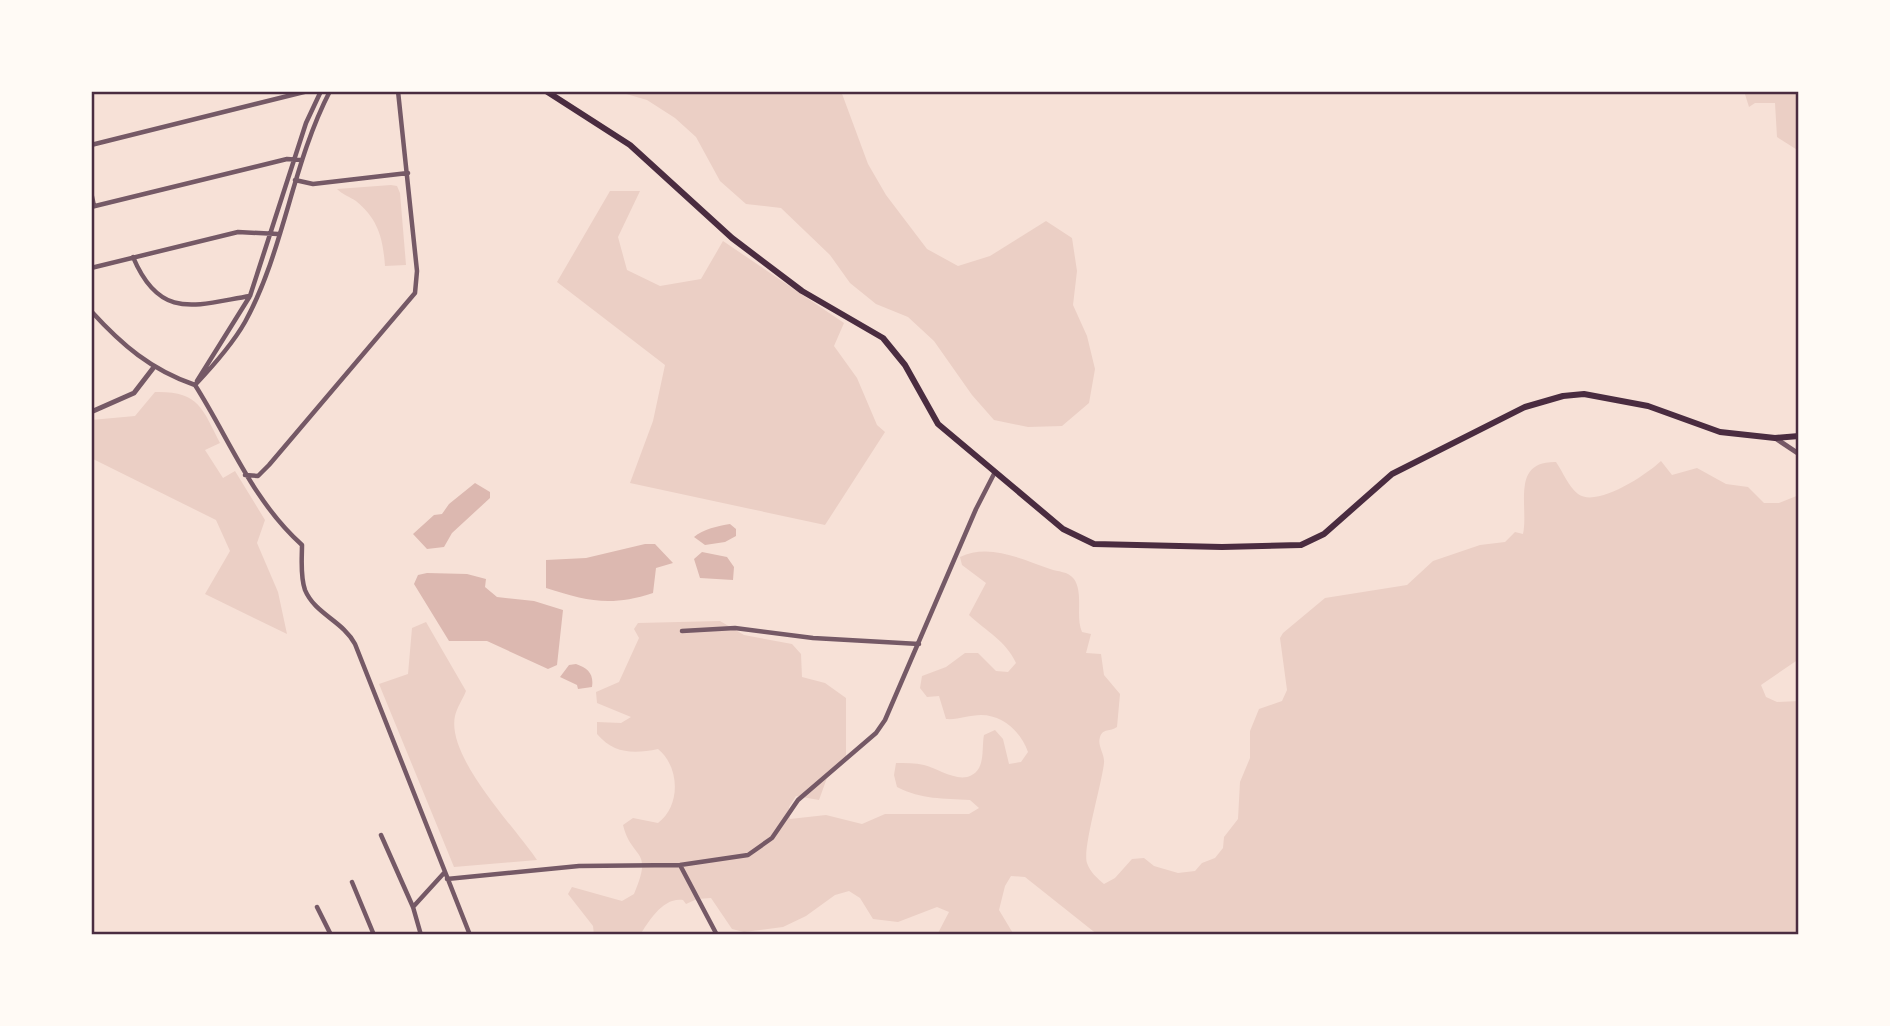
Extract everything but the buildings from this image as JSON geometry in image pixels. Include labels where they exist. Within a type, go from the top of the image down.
[{"type":"main road","points":[[546,91],[630,145],[732,238],[802,291],[883,338],[905,365],[937,424],[1063,529],[1076,538],[1094,544],[1209,547],[1301,545],[1324,534],[1392,474],[1525,408],[1556,397],[1584,394],[1648,405],[1720,432],[1774,438],[1799,436]]},
{"type":"street","points":[[91,145],[308,91]]},
{"type":"street","points":[[195,385],[250,296],[294,160],[321,91]]},
{"type":"street","points":[[195,385],[234,340],[258,295],[301,160],[330,91]]},
{"type":"street","points":[[244,475],[258,476],[269,465],[415,293],[417,271],[398,91]]},
{"type":"street","points":[[91,192],[93,207],[301,160]]},
{"type":"street","points":[[295,180],[313,184],[408,173]]},
{"type":"street","points":[[91,268],[238,232],[278,234]]},
{"type":"street","points":[[132,257],[145,278],[172,304],[191,307],[258,295]]},
{"type":"street","points":[[91,311],[128,350],[154,367],[195,385],[244,475],[275,518],[302,545],[304,588],[310,598],[345,628],[355,644],[470,935]]},
{"type":"street","points":[[91,412],[134,393],[154,367]]},
{"type":"street","points":[[1774,438],[1799,454]]},
{"type":"street","points":[[447,879],[579,866],[680,865],[748,855],[763,847],[798,800],[876,733],[885,720],[995,472]]},
{"type":"street","points":[[682,631],[734,628],[813,638],[919,644]]},
{"type":"street","points":[[381,835],[413,907],[421,935]]},
{"type":"street","points":[[680,865],[717,935]]},
{"type":"street","points":[[413,907],[444,873]]},
{"type":"street","points":[[352,882],[374,935]]},
{"type":"street","points":[[317,907],[331,935]]},
{"type":"shaded area","points":[[616,91],[841,91],[868,164],[886,195],[927,249],[958,266],[990,256],[1046,221],[1072,238],[1077,271],[1073,305],[1087,336],[1095,369],[1089,403],[1062,426],[1028,427],[994,420],[972,395],[934,341],[908,317],[876,304],[850,283],[830,255],[781,208],[746,204],[720,181],[696,137],[675,118],[647,100]]},
{"type":"shaded area","points":[[1744,91],[1799,92],[1799,151],[1777,137],[1775,103],[1755,103],[1749,107]]},
{"type":"shaded area","points":[[397,186],[400,193],[406,265],[385,266],[381,238],[370,215],[356,201],[337,189]]},
{"type":"shaded area","points":[[610,191],[640,191],[618,237],[627,270],[660,286],[701,279],[723,241],[844,323],[834,346],[857,378],[877,425],[885,432],[825,525],[630,483],[653,421],[665,365],[557,282]]},
{"type":"shaded area","points":[[155,392],[181,395],[197,404],[220,443],[205,450],[223,478],[235,471],[265,520],[257,543],[278,592],[287,634],[205,594],[230,551],[216,520],[91,458],[91,420],[135,416]]},
{"type":"shaded area","points":[[1661,461],[1672,475],[1697,468],[1726,484],[1748,487],[1764,503],[1779,503],[1799,495],[1799,659],[1761,685],[1766,697],[1777,702],[1799,701],[1799,935],[1098,935],[1025,877],[1011,876],[1005,886],[999,910],[1014,935],[937,935],[949,912],[937,907],[898,922],[873,919],[860,898],[849,891],[835,895],[806,916],[783,927],[744,932],[732,929],[711,898],[697,899],[686,904],[683,900],[669,902],[657,911],[640,935],[594,935],[593,926],[568,894],[572,887],[622,901],[634,894],[640,879],[642,861],[623,825],[633,818],[658,823],[666,816],[674,797],[671,766],[658,749],[625,751],[610,745],[597,734],[597,722],[621,723],[631,717],[597,703],[596,692],[619,682],[639,638],[634,629],[638,623],[720,621],[744,635],[792,644],[801,654],[802,677],[825,683],[846,698],[846,760],[828,775],[819,800],[796,796],[789,807],[790,819],[826,815],[862,824],[885,814],[969,814],[979,808],[970,800],[915,794],[897,787],[894,775],[896,763],[924,765],[960,777],[974,774],[981,764],[984,735],[995,730],[1003,739],[1009,764],[1021,762],[1028,752],[1021,738],[1004,721],[981,715],[946,719],[939,696],[927,697],[920,688],[922,676],[946,667],[965,653],[978,653],[996,671],[1008,672],[1016,663],[1001,642],[969,615],[986,583],[962,565],[960,557],[971,553],[994,552],[1066,573],[1072,576],[1077,585],[1082,632],[1091,634],[1086,653],[1101,654],[1104,675],[1120,694],[1117,727],[1103,732],[1099,740],[1104,763],[1087,845],[1088,866],[1104,884],[1115,878],[1132,859],[1144,858],[1154,866],[1178,873],[1195,871],[1202,863],[1215,858],[1223,848],[1224,837],[1238,819],[1240,782],[1250,758],[1250,731],[1259,709],[1282,701],[1287,690],[1280,638],[1283,633],[1325,598],[1407,585],[1433,561],[1480,545],[1505,542],[1515,532],[1523,534],[1524,488],[1532,469],[1542,464],[1556,462],[1574,491],[1586,497],[1597,497],[1621,488]]},
{"type":"shaded area","points":[[475,483],[490,492],[490,498],[452,533],[444,547],[427,549],[413,534],[434,515],[442,514],[449,504]]},
{"type":"shaded area","points":[[730,524],[736,529],[736,536],[725,542],[705,545],[694,537],[706,530]]},
{"type":"shaded area","points":[[655,544],[673,563],[656,568],[653,593],[624,600],[599,601],[546,588],[546,560],[586,558]]},
{"type":"shaded area","points":[[702,552],[727,557],[734,567],[733,580],[700,578],[694,559]]},
{"type":"shaded area","points":[[467,574],[486,579],[485,587],[497,597],[534,601],[563,610],[557,665],[548,669],[487,641],[449,641],[414,584],[418,575]]},
{"type":"shaded area","points":[[426,622],[466,691],[455,716],[455,733],[461,751],[484,791],[537,860],[454,867],[379,684],[408,674],[412,628]]},
{"type":"shaded area","points":[[576,664],[589,672],[592,687],[578,689],[577,685],[560,677],[569,665]]}]
